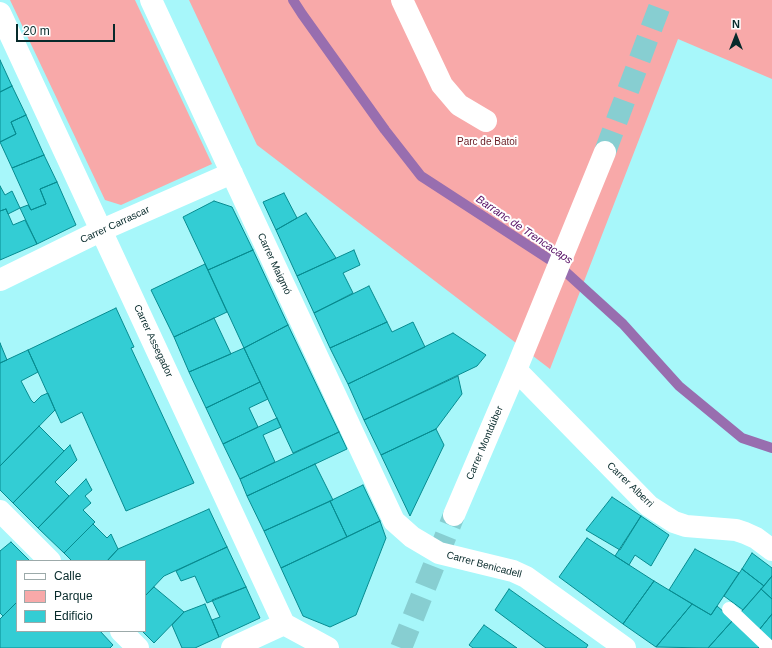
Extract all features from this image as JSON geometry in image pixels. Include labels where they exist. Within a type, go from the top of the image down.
[{"type":"street","name":"Carrer Maigmó","points":[[151,0],[394,521],[400,528]]},
{"type":"street","points":[[402,0],[442,85],[459,105],[486,121]]},
{"type":"street","name":"Carrer Assegador","points":[[0,13],[284,624]]},
{"type":"street","name":"Carrer Montdúber","points":[[454,515],[516,370],[604,152]]},
{"type":"street","name":"Carrer Carrascar","points":[[0,280],[102,230],[232,173]]},
{"type":"street","name":"Carrer Alberri","points":[[516,370],[649,506],[674,522],[686,526],[736,530],[746,533],[756,538],[772,550]]},
{"type":"street","points":[[0,511],[49,560]]},
{"type":"street","name":"Carrer Benicadell","points":[[400,528],[439,553],[514,571],[526,577],[625,648]]},
{"type":"street","points":[[232,648],[284,624],[328,648]]},
{"type":"street","points":[[122,632],[138,648]]},
{"type":"lane","points":[[729,609],[770,648]]},
{"type":"green space","points":[[10,0],[135,0],[212,164],[121,205],[105,200]]},
{"type":"green space","name":"Parc de Batoi","points":[[189,0],[772,0],[772,79],[678,39],[550,369],[257,145]]},
{"type":"building","points":[[0,60],[12,86],[0,92]]},
{"type":"building","points":[[12,86],[26,115],[11,122],[16,134],[0,142],[0,92]]},
{"type":"building","points":[[26,115],[44,155],[12,168],[0,142],[16,134],[11,122]]},
{"type":"building","points":[[44,155],[57,182],[40,189],[46,204],[31,210],[12,168]]},
{"type":"building","points":[[57,182],[76,225],[37,244],[20,208],[28,205],[31,210],[46,204],[40,189]]},
{"type":"building","points":[[0,186],[5,195],[12,191],[20,208],[8,214],[6,209],[0,211]]},
{"type":"building","points":[[284,193],[297,218],[276,230],[263,202]]},
{"type":"building","points":[[214,201],[232,207],[253,250],[208,270],[183,217]]},
{"type":"building","points":[[6,209],[13,225],[25,220],[37,244],[0,260],[0,211]]},
{"type":"building","points":[[306,213],[336,258],[297,276],[276,230]]},
{"type":"building","points":[[253,250],[288,325],[244,348],[208,270]]},
{"type":"building","points":[[354,250],[360,265],[343,273],[353,293],[314,313],[297,276]]},
{"type":"building","points":[[205,264],[227,312],[174,337],[151,290]]},
{"type":"building","points":[[369,286],[387,322],[330,348],[314,313]]},
{"type":"building","points":[[116,308],[134,347],[131,348],[194,483],[126,511],[82,412],[61,423],[28,350]]},
{"type":"building","points":[[214,318],[231,354],[189,372],[174,337]]},
{"type":"building","points":[[387,322],[392,332],[413,322],[425,347],[348,384],[330,348]]},
{"type":"building","points":[[288,325],[339,432],[293,453],[244,348]]},
{"type":"building","points":[[453,333],[486,355],[477,366],[364,420],[348,384]]},
{"type":"building","points":[[0,343],[7,360],[0,363]]},
{"type":"building","points":[[244,348],[260,382],[206,408],[189,372]]},
{"type":"building","points":[[28,350],[38,372],[21,381],[34,403],[41,396],[48,393],[55,410],[0,466],[0,363]]},
{"type":"building","points":[[458,376],[462,394],[436,429],[381,455],[364,420]]},
{"type":"building","points":[[260,382],[268,399],[249,408],[258,427],[223,444],[206,408]]},
{"type":"building","points":[[277,418],[281,427],[263,435],[275,462],[240,479],[223,444]]},
{"type":"building","points":[[39,426],[64,451],[13,503],[0,490],[0,466]]},
{"type":"building","points":[[436,429],[444,445],[410,516],[381,455]]},
{"type":"building","points":[[339,432],[347,449],[247,496],[240,479]]},
{"type":"building","points":[[70,445],[77,460],[55,482],[69,496],[38,528],[13,503]]},
{"type":"building","points":[[315,464],[333,500],[264,531],[247,496]]},
{"type":"building","points":[[86,479],[92,490],[85,496],[91,503],[83,510],[95,522],[64,553],[38,528]]},
{"type":"building","points":[[363,485],[380,521],[347,537],[330,501]]},
{"type":"building","points":[[612,497],[641,516],[620,550],[586,530]]},
{"type":"building","points":[[330,501],[347,537],[281,568],[264,531]]},
{"type":"building","points":[[209,509],[227,547],[164,576],[146,595],[146,560],[108,560],[118,549]]},
{"type":"building","points":[[641,516],[669,535],[651,566],[635,555],[629,565],[615,556]]},
{"type":"building","points":[[380,521],[386,538],[356,615],[330,627],[303,616],[281,568]]},
{"type":"building","points":[[93,524],[107,538],[111,534],[118,549],[108,560],[71,560],[64,553]]},
{"type":"building","points":[[587,538],[654,581],[623,624],[559,577]]},
{"type":"building","points":[[11,542],[29,560],[16,560],[16,603],[3,616],[0,613],[0,551]]},
{"type":"building","points":[[227,547],[246,587],[207,603],[195,576],[181,581],[176,571]]},
{"type":"building","points":[[695,549],[739,573],[711,615],[669,590]]},
{"type":"building","points":[[752,553],[772,568],[772,576],[764,586],[742,569]]},
{"type":"building","points":[[742,569],[764,586],[743,610],[724,596]]},
{"type":"building","points":[[772,576],[772,599],[761,589]]},
{"type":"building","points":[[654,581],[692,604],[656,647],[623,624]]},
{"type":"building","points":[[154,587],[184,612],[154,643],[143,632],[146,632],[146,595]]},
{"type":"building","points":[[246,587],[260,618],[219,637],[212,620],[220,617],[212,600]]},
{"type":"building","points":[[509,589],[588,645],[586,648],[546,648],[495,610]]},
{"type":"building","points":[[761,589],[772,599],[772,614],[759,630],[741,612]]},
{"type":"building","points":[[16,603],[16,632],[101,632],[113,645],[110,648],[0,648],[0,619]]},
{"type":"building","points":[[205,604],[219,637],[195,648],[182,648],[172,625],[184,612]]},
{"type":"building","points":[[692,604],[711,615],[717,606],[733,620],[708,648],[656,647]]},
{"type":"building","points":[[772,614],[772,642],[759,630]]},
{"type":"building","points":[[733,620],[760,646],[758,648],[708,648]]},
{"type":"building","points":[[484,625],[517,648],[473,648],[469,645]]},
{"type":"waterway","name":"Barranc de Trencacaps","points":[[293,0],[385,130],[421,176],[558,265],[623,324],[679,386],[742,438],[772,448]]},
{"type":"tunnel","points":[[605,152],[662,0]]},
{"type":"tunnel","points":[[401,648],[454,515]]}]
